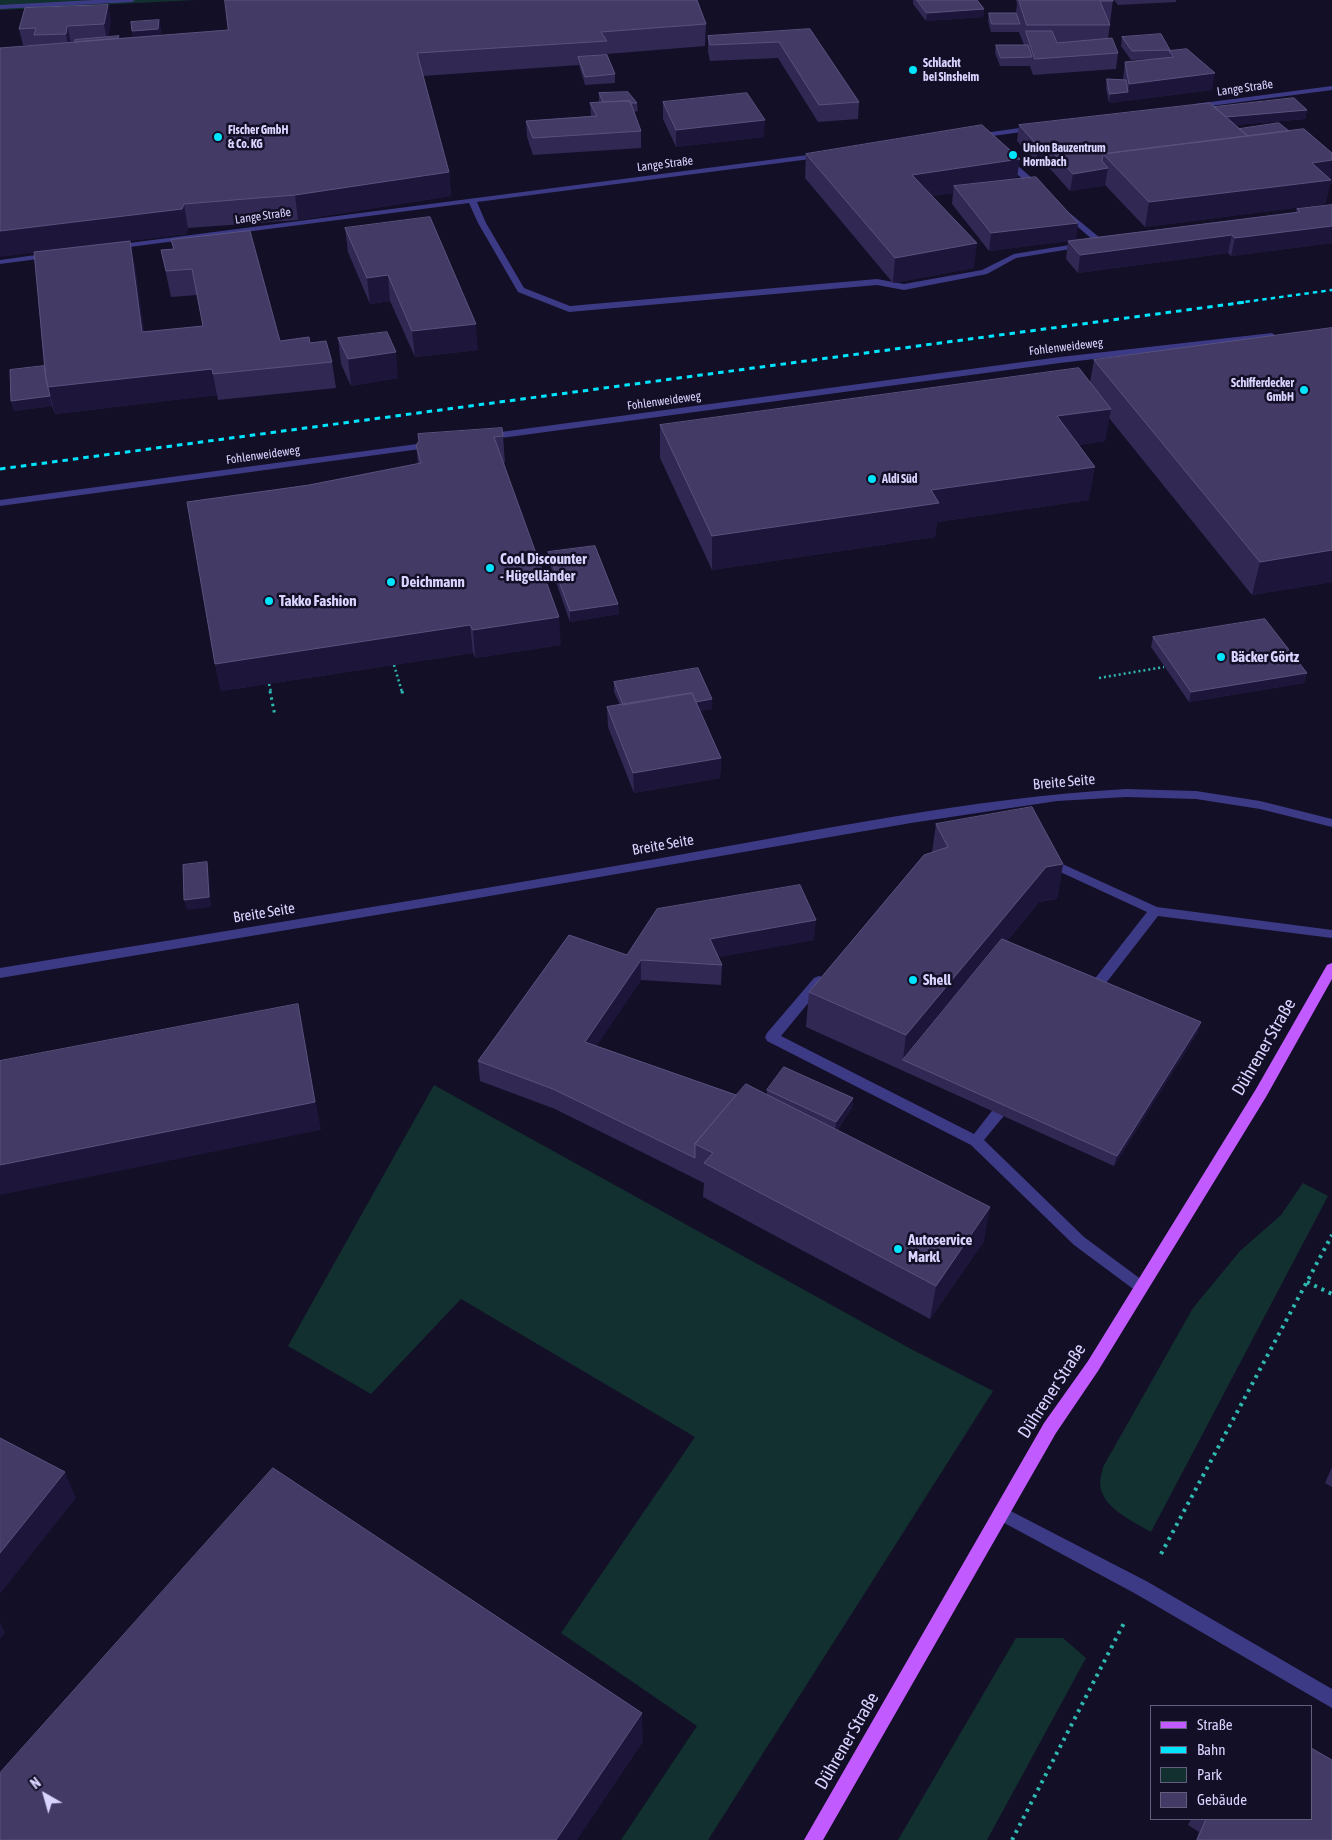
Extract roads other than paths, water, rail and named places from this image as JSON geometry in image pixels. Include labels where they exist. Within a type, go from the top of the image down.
[{"type":"main road","name":"Dührener Straße","points":[[813,1840],[1050,1428],[1093,1366],[1141,1288],[1260,1093],[1332,968]]},
{"type":"street","points":[[0,7],[132,0]]},
{"type":"street","name":"Lange Straße","points":[[1185,108],[1332,88]]},
{"type":"street","points":[[969,137],[1048,126]]},
{"type":"street","points":[[979,136],[988,144]]},
{"type":"street","name":"Lange Straße","points":[[105,248],[833,154]]},
{"type":"street","points":[[1002,156],[1044,193]]},
{"type":"street","points":[[472,200],[482,224],[521,290],[569,309],[877,282],[904,287],[984,272],[1014,256],[1101,242],[1058,206]]},
{"type":"street","points":[[0,262],[57,254]]},
{"type":"street","name":"Fohlenweideweg","points":[[476,439],[1050,361],[1284,335]]},
{"type":"street","name":"Fohlenweideweg","points":[[0,503],[446,443]]},
{"type":"street","name":"Breite Seite","points":[[0,973],[484,893],[912,819],[1057,797],[1126,793],[1196,795],[1260,805],[1332,823]]},
{"type":"street","points":[[1033,855],[1155,911],[1332,934]]},
{"type":"street","points":[[1083,1003],[1155,911]]},
{"type":"street","points":[[829,969],[772,1037],[976,1141],[1079,1241],[1141,1288]]},
{"type":"street","points":[[976,1141],[1012,1095]]},
{"type":"street","points":[[1001,1512],[1142,1588],[1332,1699]]},
{"type":"railway","points":[[1237,303],[1332,290]]},
{"type":"railway","points":[[0,469],[1246,302]]},
{"type":"place","name":"Schlacht bei Sinsheim","points":[[913,70]]},
{"type":"place","name":"Fischer GmbH & Co. KG","points":[[218,137]]},
{"type":"place","name":"Union Bauzentrum Hornbach","points":[[1013,155]]},
{"type":"place","name":"Schifferdecker GmbH","points":[[1304,390]]},
{"type":"place","name":"Aldi Süd","points":[[872,479]]},
{"type":"place","name":"Cool Discounter - Hügelländer","points":[[490,568]]},
{"type":"place","name":"Deichmann","points":[[391,582]]},
{"type":"place","name":"Takko Fashion","points":[[269,601]]},
{"type":"place","name":"Bäcker Görtz","points":[[1221,657]]},
{"type":"place","name":"Shell","points":[[913,980]]},
{"type":"place","name":"Autoservice Markl","points":[[898,1249]]}]
